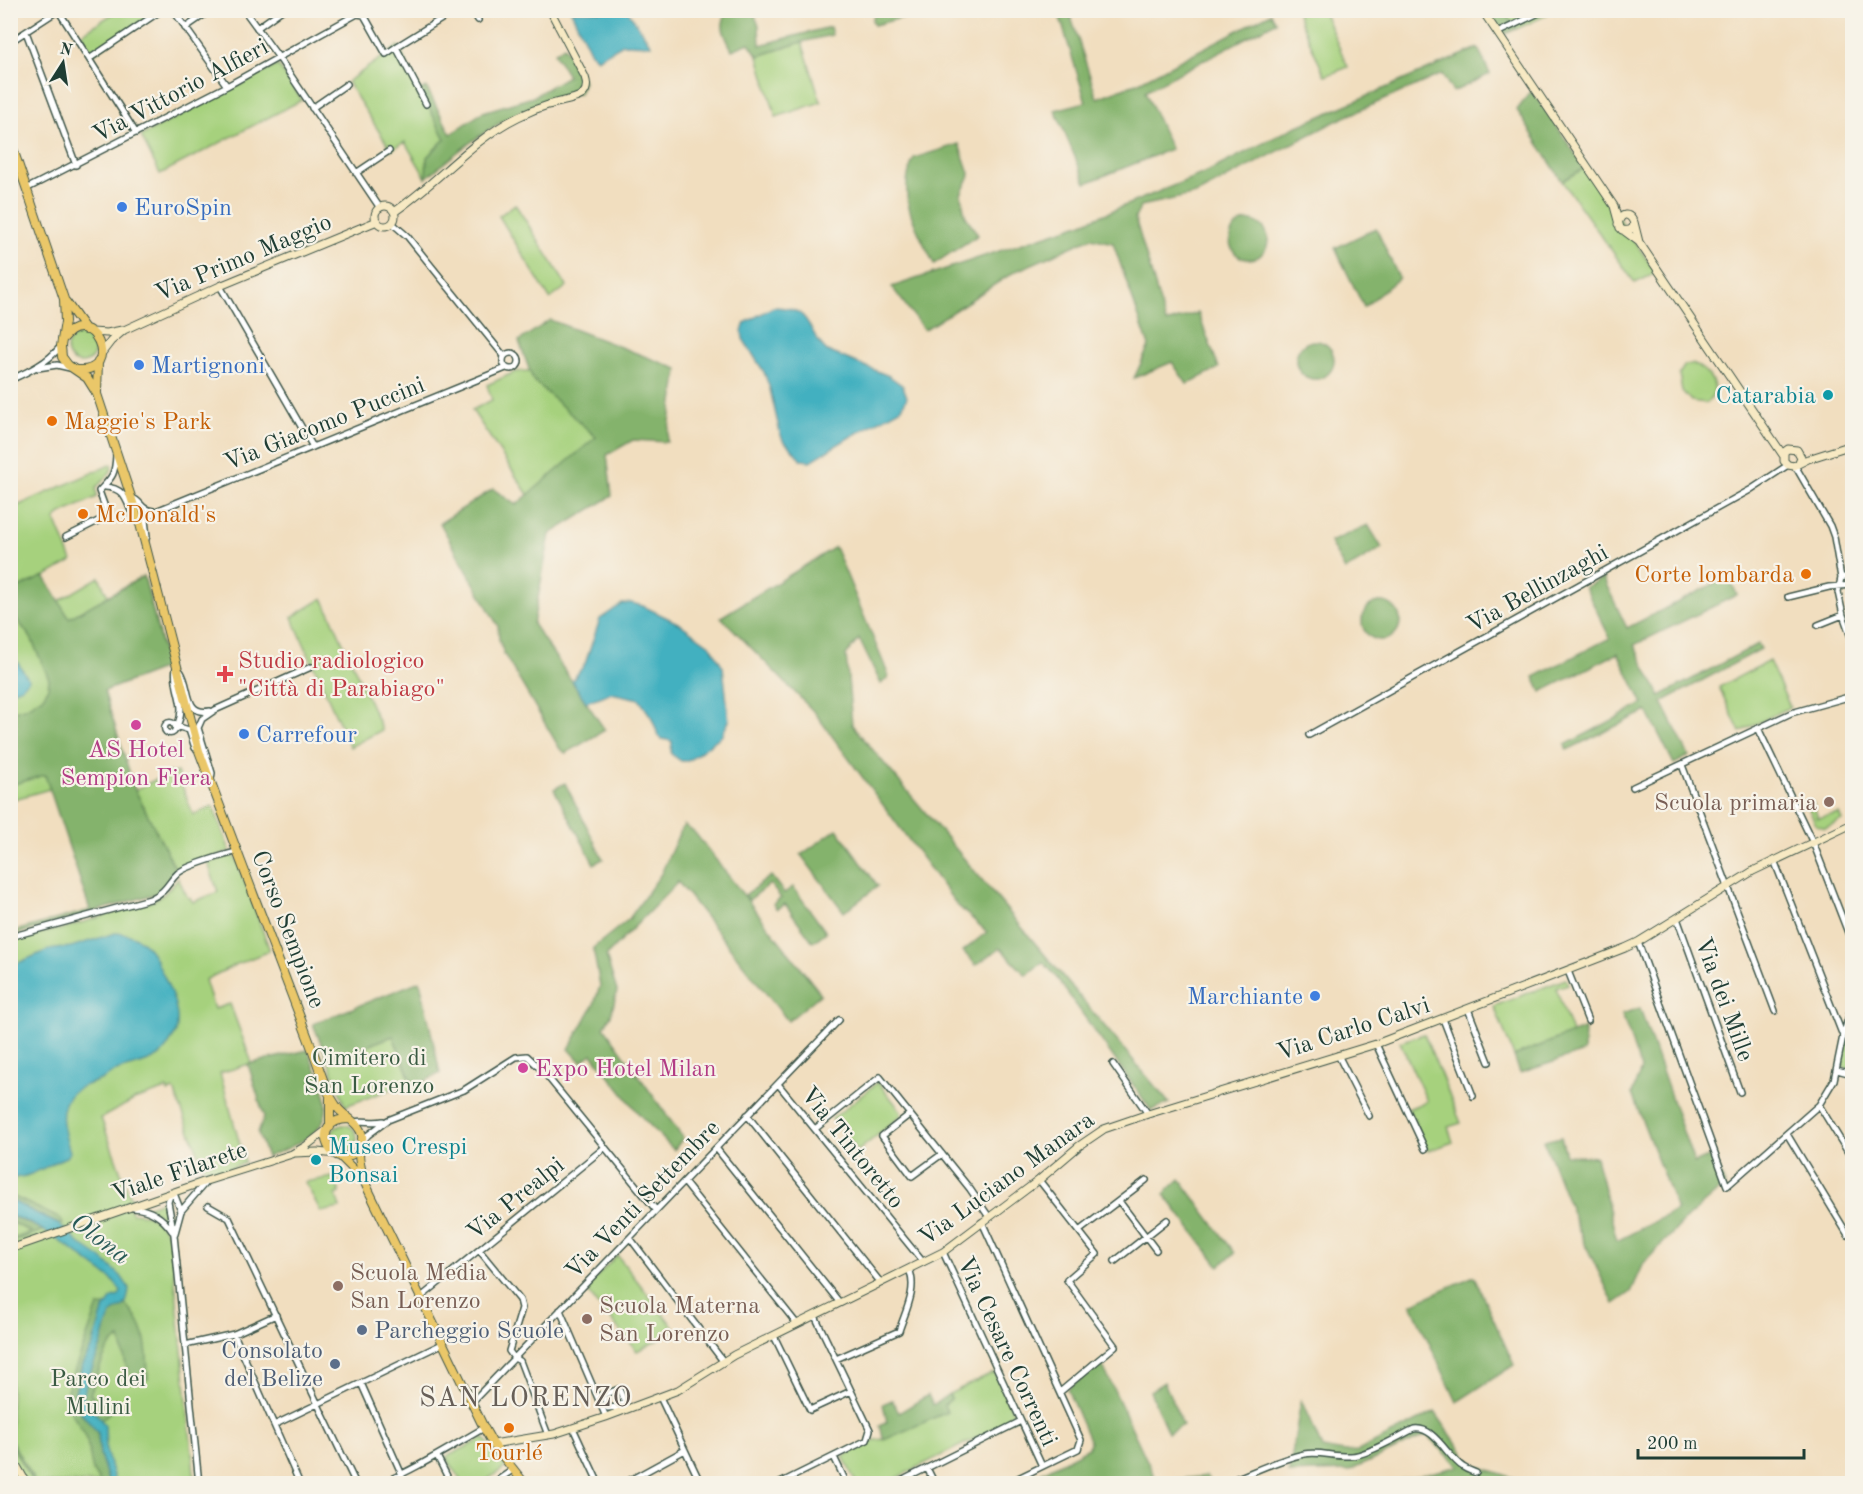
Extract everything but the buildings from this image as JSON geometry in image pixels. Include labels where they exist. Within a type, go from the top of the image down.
[{"type":"main road","points":[[10,140],[64,299],[62,357],[68,366],[78,370],[88,369],[100,357],[100,341],[89,331],[64,299]]},
{"type":"main road","points":[[62,343],[65,336],[75,330],[89,331]]},
{"type":"main road","name":"Corso Sempione","points":[[97,394],[100,357]]},
{"type":"main road","name":"Corso Sempione","points":[[73,368],[87,378],[97,394],[117,452],[145,542],[199,751],[328,1091],[331,1101],[329,1128]]},
{"type":"main road","name":"Corso Sempione","points":[[328,1091],[336,1105],[351,1121]]},
{"type":"main road","points":[[366,1185],[327,1145],[326,1134],[335,1122],[351,1121],[362,1133],[359,1151],[360,1167],[366,1185],[484,1428],[493,1444],[525,1484]]},
{"type":"main road","points":[[338,1155],[350,1155],[361,1144]]},
{"type":"street","points":[[89,59],[162,10]]},
{"type":"street","points":[[173,10],[227,87]]},
{"type":"street","points":[[186,28],[211,10]]},
{"type":"street","points":[[244,10],[380,208]]},
{"type":"street","points":[[256,28],[282,10]]},
{"type":"street","points":[[426,104],[396,47],[456,10]]},
{"type":"street","points":[[472,10],[478,20]]},
{"type":"street","points":[[394,212],[412,200],[499,128],[537,109],[583,95],[587,88],[585,77],[550,10]]},
{"type":"street","points":[[1482,10],[1614,206],[1620,227],[1639,242]]},
{"type":"street","points":[[1497,33],[1545,10]]},
{"type":"street","points":[[10,42],[58,11],[136,133]]},
{"type":"street","name":"Via Vittorio Alfieri","points":[[26,189],[227,87],[360,14],[364,15],[386,54],[396,47]]},
{"type":"street","points":[[26,32],[76,165]]},
{"type":"street","points":[[312,108],[347,84]]},
{"type":"street","points":[[356,173],[389,151]]},
{"type":"street","points":[[1614,206],[1631,219],[1639,242],[1786,462],[1797,469],[1830,526],[1841,578],[1838,589],[1843,615],[1852,639]]},
{"type":"street","points":[[389,207],[394,212],[395,218],[392,223],[384,226],[377,221],[375,216],[380,208],[389,207]]},
{"type":"street","points":[[1620,227],[1621,217],[1631,219]]},
{"type":"street","points":[[1620,227],[1629,230],[1633,227],[1631,219]]},
{"type":"street","name":"Via Primo Maggio","points":[[100,357],[117,334],[124,330],[220,286],[377,221]]},
{"type":"street","points":[[392,223],[407,236],[504,356]]},
{"type":"street","points":[[220,286],[313,447]]},
{"type":"street","name":"Via Primo Maggio","points":[[89,331],[107,333],[124,330]]},
{"type":"street","points":[[10,380],[37,368],[62,343]]},
{"type":"street","points":[[512,352],[519,360],[516,367],[506,368],[502,361],[504,356],[512,352]]},
{"type":"street","points":[[37,368],[57,365],[73,368]]},
{"type":"street","name":"Via Giacomo Puccini","points":[[156,511],[506,368]]},
{"type":"street","points":[[1768,435],[1788,448],[1794,448],[1807,456],[1820,456]]},
{"type":"street","points":[[1786,462],[1799,462],[1852,445]]},
{"type":"street","points":[[1786,462],[1788,448]]},
{"type":"street","points":[[66,537],[104,517],[106,510],[99,493],[115,473],[117,452]]},
{"type":"street","points":[[1799,452],[1799,462]]},
{"type":"street","name":"Via Bellinzaghi","points":[[1309,735],[1750,490],[1768,479],[1786,462]]},
{"type":"street","name":"Corso Sempione","points":[[105,487],[114,488],[123,493],[135,519],[140,524]]},
{"type":"street","points":[[132,498],[136,499],[145,510],[156,511]]},
{"type":"street","points":[[145,542],[147,536],[145,520],[156,511]]},
{"type":"street","points":[[1841,578],[1852,575]]},
{"type":"street","points":[[1788,597],[1831,587],[1838,589],[1852,585]]},
{"type":"street","points":[[1818,625],[1843,615]]},
{"type":"street","points":[[176,666],[183,675],[195,710],[205,712],[215,710]]},
{"type":"street","name":"Corso Sempione","points":[[176,666],[174,677],[183,713],[174,727],[189,730],[204,774],[211,782]]},
{"type":"street","points":[[211,782],[212,773],[198,728],[202,719],[215,710],[311,667]]},
{"type":"street","points":[[1634,787],[1791,713],[1852,696]]},
{"type":"street","points":[[1758,728],[1812,842],[1852,943]]},
{"type":"street","points":[[1683,765],[1775,1011]]},
{"type":"street","name":"Via Carlo Calvi","points":[[1148,1114],[1376,1044],[1568,971],[1638,942],[1774,860],[1852,824]]},
{"type":"street","points":[[10,937],[150,899],[165,890],[183,870],[238,851]]},
{"type":"street","points":[[1774,860],[1843,1036]]},
{"type":"street","name":"Via dei Mille","points":[[1677,918],[1740,1092]]},
{"type":"street","points":[[1638,942],[1727,1186],[1820,1105],[1831,1089],[1837,1071],[1843,1036],[1852,1006]]},
{"type":"street","points":[[1568,971],[1588,1021]]},
{"type":"street","points":[[1468,1010],[1489,1062]]},
{"type":"street","points":[[1443,1019],[1473,1096]]},
{"type":"street","name":"Via Venti Settembre","points":[[471,1403],[839,1020]]},
{"type":"street","points":[[1376,1044],[1425,1149]]},
{"type":"street","points":[[1338,1055],[1369,1116]]},
{"type":"street","points":[[361,1144],[368,1135],[388,1120],[464,1090],[516,1057],[523,1056],[530,1058],[542,1070],[657,1210]]},
{"type":"street","points":[[1113,1064],[1148,1114]]},
{"type":"street","points":[[1837,1071],[1852,1074]]},
{"type":"street","points":[[815,1129],[880,1077],[970,1189],[989,1217]]},
{"type":"street","name":"Via Tintoretto","points":[[778,1084],[923,1262]]},
{"type":"street","points":[[1820,1105],[1852,1159]]},
{"type":"street","points":[[910,1114],[882,1136],[912,1176],[942,1154]]},
{"type":"street","name":"Via Luciano Manara","points":[[493,1444],[548,1435],[573,1428],[606,1418],[616,1410],[678,1390],[723,1361],[943,1252],[1104,1129],[1148,1114]]},
{"type":"street","points":[[747,1115],[881,1282]]},
{"type":"street","points":[[351,1121],[388,1120]]},
{"type":"street","name":"Viale Filarete","points":[[292,1154],[329,1128]]},
{"type":"street","points":[[1788,1134],[1848,1235]]},
{"type":"street","name":"Via Prealpi","points":[[420,1298],[604,1148]]},
{"type":"street","points":[[716,1148],[840,1303]]},
{"type":"street","name":"Viale Filarete","points":[[10,1249],[206,1181],[292,1154],[317,1152],[338,1155]]},
{"type":"street","points":[[1039,1180],[1097,1254],[1066,1280],[1115,1346],[1060,1392]]},
{"type":"street","points":[[1079,1231],[1146,1180]]},
{"type":"street","points":[[174,1235],[182,1211],[206,1181]]},
{"type":"street","points":[[684,1182],[797,1324]]},
{"type":"street","points":[[182,1211],[175,1196],[171,1193],[168,1202],[174,1235],[199,1484]]},
{"type":"street","points":[[1119,1200],[1156,1250]]},
{"type":"street","points":[[208,1206],[229,1218],[356,1484]]},
{"type":"street","points":[[130,1208],[144,1209],[156,1214],[167,1224],[174,1235]]},
{"type":"street","points":[[1115,1261],[1167,1220]]},
{"type":"street","points":[[982,1222],[1081,1440],[1078,1449],[1006,1484]]},
{"type":"street","points":[[630,1238],[723,1361]]},
{"type":"street","points":[[479,1250],[520,1300],[522,1308],[509,1346],[510,1354],[520,1361],[548,1435]]},
{"type":"street","name":"Via Cesare Correnti","points":[[943,1252],[1042,1466]]},
{"type":"street","points":[[836,1359],[899,1331],[912,1289],[912,1275],[909,1269]]},
{"type":"street","points":[[560,1310],[606,1418]]},
{"type":"street","points":[[185,1345],[234,1334],[276,1315]]},
{"type":"street","points":[[778,1484],[867,1440],[870,1430],[814,1316]]},
{"type":"street","points":[[234,1334],[300,1484]]},
{"type":"street","points":[[774,1336],[810,1410],[851,1390]]},
{"type":"street","points":[[274,1425],[442,1344]]},
{"type":"street","points":[[361,1383],[402,1474]]},
{"type":"street","points":[[660,1397],[701,1484]]},
{"type":"street","points":[[895,1484],[1021,1421]]},
{"type":"street","points":[[380,1484],[437,1456],[484,1428]]},
{"type":"street","points":[[573,1428],[599,1484]]},
{"type":"street","points":[[1221,1484],[1306,1454],[1358,1455],[1414,1429],[1421,1428],[1428,1431],[1464,1468],[1476,1473]]},
{"type":"street","points":[[624,1484],[685,1450]]},
{"type":"street","points":[[10,1455],[27,1484]]},
{"type":"street","points":[[437,1456],[451,1484]]},
{"type":"street","points":[[834,1457],[847,1484]]},
{"type":"street","points":[[927,1468],[935,1484]]},
{"type":"street","points":[[492,1484],[513,1469]]},
{"type":"green space","points":[[759,10],[755,16],[759,26],[760,45],[830,27],[832,35],[758,56],[749,43],[732,50],[723,30],[725,16],[729,11]]},
{"type":"green space","points":[[880,10],[929,11],[874,25],[872,20],[875,12]]},
{"type":"green space","points":[[117,11],[157,11],[92,55],[81,34]]},
{"type":"green space","points":[[1058,11],[1069,11],[1097,98],[1139,82],[1271,13],[1276,22],[1145,91],[1171,149],[1086,183],[1055,110],[1086,102]]},
{"type":"green space","points":[[1323,11],[1348,67],[1325,76],[1297,13]]},
{"type":"green space","points":[[1486,11],[1503,11],[1516,29],[1502,35]]},
{"type":"green space","points":[[1503,11],[1545,11],[1547,15],[1516,29]]},
{"type":"green space","points":[[802,42],[821,102],[776,117],[758,56]]},
{"type":"green space","points":[[398,46],[445,139],[427,157],[426,178],[405,142],[391,150],[347,82]]},
{"type":"green space","points":[[564,46],[584,82],[579,93],[534,107],[498,124],[476,138],[426,178],[427,157],[445,139],[420,90],[426,87],[451,134],[483,112],[533,97],[568,76],[554,53]]},
{"type":"green space","points":[[1478,48],[1490,74],[1453,92],[1442,74],[1336,121],[1196,194],[1141,206],[1135,218],[1166,323],[1198,313],[1219,368],[1187,384],[1172,362],[1134,378],[1149,346],[1113,243],[1091,238],[1014,272],[924,330],[892,287],[1080,224],[1209,171],[1293,128]]},
{"type":"green space","points":[[278,65],[302,100],[160,174],[141,136]]},
{"type":"green space","points":[[1532,90],[1585,168],[1562,181],[1517,110]]},
{"type":"green space","points":[[959,144],[970,176],[961,194],[965,215],[978,235],[934,264],[910,212],[907,199],[909,172],[914,158]]},
{"type":"green space","points":[[1585,168],[1656,273],[1635,283],[1562,181]]},
{"type":"green space","points":[[515,204],[567,286],[550,299],[499,216]]},
{"type":"green space","points":[[1249,221],[1262,227],[1268,240],[1262,253],[1249,259],[1236,253],[1230,240],[1236,227]]},
{"type":"green space","points":[[1376,228],[1399,278],[1364,307],[1335,248]]},
{"type":"green space","points":[[550,320],[678,369],[667,442],[633,440],[607,455],[612,496],[550,534],[533,624],[605,730],[566,753],[560,749],[504,654],[498,626],[440,523],[493,489],[516,505],[596,437],[533,380],[519,341]]},
{"type":"green space","points":[[81,335],[91,339],[95,349],[91,359],[81,363],[71,359],[67,349],[71,339]]},
{"type":"green space","points":[[1315,341],[1322,342],[1328,347],[1333,353],[1333,367],[1328,373],[1322,378],[1315,379],[1308,378],[1302,373],[1297,367],[1296,360],[1297,353],[1302,347],[1308,342]]},
{"type":"green space","points":[[1692,364],[1709,375],[1712,381],[1714,393],[1706,403],[1691,401],[1682,391],[1679,374],[1685,365]]},
{"type":"green space","points":[[530,371],[533,380],[597,437],[529,496],[472,410],[492,400],[487,385],[515,372]]},
{"type":"green space","points":[[112,464],[109,474],[96,488],[97,497],[55,519],[72,561],[44,577],[59,601],[99,577],[108,596],[144,576],[167,667],[104,691],[92,698],[120,769],[11,800],[10,493],[17,506]]},
{"type":"green space","points":[[1368,525],[1382,548],[1345,570],[1330,542]]},
{"type":"green space","points":[[835,547],[889,676],[881,684],[859,639],[846,655],[852,725],[1169,1103],[1151,1110],[1054,974],[1043,962],[1026,975],[1000,948],[976,965],[963,951],[987,932],[957,905],[815,713],[721,617]]},
{"type":"green space","points":[[44,576],[69,618],[144,576],[167,667],[104,691],[135,790],[176,870],[158,893],[11,936],[11,932],[90,910],[45,775],[11,785],[11,712],[27,707],[44,696],[49,679],[31,638],[11,612],[10,592]]},
{"type":"green space","points":[[1729,576],[1737,595],[1634,645],[1660,696],[1758,644],[1761,649],[1662,702],[1689,756],[1674,764],[1647,711],[1567,750],[1565,745],[1643,704],[1618,653],[1541,692],[1534,677],[1610,638],[1585,587],[1603,578],[1627,628]]},
{"type":"green space","points":[[323,598],[382,730],[350,747],[292,617]]},
{"type":"green space","points":[[1381,602],[1395,607],[1400,621],[1395,635],[1381,640],[1367,635],[1362,621],[1367,607]]},
{"type":"green space","points":[[1769,661],[1790,707],[1740,732],[1719,687]]},
{"type":"green space","points":[[170,772],[171,774],[177,772],[193,815],[213,806],[230,851],[176,870],[135,790]]},
{"type":"green space","points":[[565,783],[603,859],[594,864],[554,789]]},
{"type":"green space","points":[[1813,803],[1818,818],[1839,813],[1842,820],[1825,828],[1816,825],[1807,805]]},
{"type":"green space","points":[[684,825],[695,833],[821,994],[788,1021],[678,882],[606,956],[617,991],[611,1015],[604,1027],[683,1138],[674,1150],[639,1114],[592,1054],[581,1062],[569,1049],[594,1004],[600,986],[593,948],[629,919],[661,874]]},
{"type":"green space","points":[[837,829],[878,886],[844,912],[801,855]]},
{"type":"green space","name":"Parco dei Mulini","points":[[231,855],[237,861],[269,948],[269,951],[205,980],[214,1009],[230,1004],[252,1063],[220,1073],[245,1163],[207,1176],[174,1090],[168,1092],[167,1089],[134,1100],[101,1118],[133,1200],[126,1202],[132,1213],[139,1213],[156,1220],[171,1240],[195,1483],[11,1483],[10,940],[61,929],[153,901],[164,894],[178,878],[188,898],[193,902],[218,892],[208,863]]},
{"type":"green space","points":[[771,876],[784,893],[793,887],[826,932],[813,942],[785,904],[777,909],[773,904],[781,898],[770,884],[749,900],[745,895]]},
{"type":"green space","points":[[1566,979],[1568,984],[1556,988],[1572,1033],[1514,1056],[1494,1006]]},
{"type":"green space","points":[[420,981],[440,1073],[414,1087],[393,1036],[328,1060],[313,1024]]},
{"type":"green space","points":[[1640,1008],[1694,1163],[1713,1155],[1725,1185],[1687,1218],[1644,1263],[1631,1292],[1614,1304],[1579,1231],[1544,1141],[1561,1137],[1566,1155],[1596,1157],[1617,1241],[1677,1210],[1632,1094],[1641,1069],[1622,1014]]},
{"type":"green space","points":[[1852,1020],[1852,1070],[1842,1067]]},
{"type":"green space","points":[[1585,1028],[1584,1052],[1520,1073],[1514,1056]]},
{"type":"green space","points":[[1424,1034],[1461,1123],[1448,1127],[1453,1142],[1428,1151],[1408,1109],[1427,1101],[1400,1042]]},
{"type":"green space","name":"Cimitero di San Lorenzo","points":[[393,1036],[411,1082],[345,1106],[328,1060]]},
{"type":"green space","points":[[308,1050],[326,1099],[323,1121],[308,1137],[267,1157],[258,1133],[264,1116],[248,1064]]},
{"type":"green space","points":[[878,1082],[901,1111],[901,1116],[858,1151],[832,1119]]},
{"type":"green space","points":[[344,1125],[353,1129],[357,1138],[353,1147],[344,1151],[335,1147],[331,1138],[335,1129]]},
{"type":"green space","points":[[333,1177],[340,1193],[336,1195],[340,1208],[321,1212],[305,1182]]},
{"type":"green space","points":[[1180,1179],[1235,1253],[1219,1266],[1164,1194]]},
{"type":"green space","points":[[10,1195],[61,1219],[63,1223],[60,1225],[15,1203],[11,1200]]},
{"type":"green space","points":[[165,1200],[168,1223],[146,1207]]},
{"type":"green space","points":[[11,1216],[44,1230],[11,1243],[11,1240],[31,1232],[11,1222]]},
{"type":"green space","points":[[617,1255],[675,1329],[637,1351],[598,1306],[586,1288]]},
{"type":"green space","points":[[1474,1276],[1514,1365],[1457,1402],[1411,1304]]},
{"type":"green space","points":[[124,1303],[138,1320],[145,1338],[148,1379],[129,1378],[120,1338],[114,1342],[105,1354],[90,1394],[112,1410],[100,1421],[82,1400],[81,1394],[94,1355],[95,1336],[93,1345],[82,1365],[75,1393],[81,1413],[91,1422],[98,1434],[100,1454],[109,1483],[100,1483],[93,1471],[86,1436],[69,1409],[67,1391],[98,1306],[115,1307]]},
{"type":"green space","points":[[1101,1362],[1157,1482],[1206,1476],[1211,1483],[1020,1484],[1089,1448],[1090,1442],[1067,1389]]},
{"type":"green space","points":[[994,1372],[1016,1418],[886,1483],[856,1483],[843,1456],[876,1440],[884,1439],[947,1412],[944,1405],[951,1399],[949,1394]]},
{"type":"green space","points":[[1164,1382],[1183,1425],[1168,1433],[1150,1391]]},
{"type":"green space","points":[[949,1394],[951,1399],[944,1405],[947,1412],[884,1440],[880,1426],[887,1422],[883,1404],[892,1400],[899,1413],[928,1395],[933,1405]]},
{"type":"green space","points":[[1301,1400],[1322,1448],[1344,1452],[1358,1451],[1435,1412],[1471,1464],[1523,1481],[1538,1483],[1389,1483],[1459,1466],[1426,1435],[1349,1471],[1289,1473]]},
{"type":"green space","points":[[10,1438],[37,1483],[33,1483],[11,1445]]},
{"type":"green space","points":[[484,1438],[506,1467],[482,1483],[462,1483],[446,1457]]},
{"type":"water","points":[[571,11],[628,11],[651,45],[623,44],[597,59],[591,53]]},
{"type":"water","points":[[773,307],[786,308],[802,315],[827,351],[889,376],[903,386],[907,397],[902,408],[811,461],[801,460],[783,440],[764,372],[743,339],[742,331],[745,323]]},
{"type":"water","points":[[631,603],[643,606],[680,624],[711,646],[723,667],[729,721],[721,736],[688,761],[681,761],[671,754],[672,741],[662,739],[658,735],[652,718],[639,699],[611,693],[586,702],[572,681],[585,664],[600,619],[622,604]]},
{"type":"water","points":[[10,651],[29,680],[22,687],[11,691]]},
{"type":"water","points":[[115,933],[139,939],[155,958],[175,1003],[177,1023],[175,1034],[164,1051],[157,1057],[114,1072],[73,1092],[63,1109],[64,1131],[70,1152],[68,1156],[33,1173],[11,1178],[11,966],[48,950],[71,947]]},
{"type":"water","points":[[10,1200],[60,1225],[121,1276],[129,1288],[124,1306],[115,1310],[108,1321],[83,1397],[105,1425],[106,1450],[115,1483],[109,1483],[100,1454],[98,1433],[77,1407],[75,1393],[82,1365],[93,1345],[103,1311],[112,1298],[119,1296],[121,1292],[106,1275],[60,1241],[32,1224],[11,1216]]},
{"type":"place","name":"EuroSpin","points":[[122,207]]},
{"type":"place","name":"Martignoni","points":[[139,365]]},
{"type":"place","name":"Catarabia","points":[[1828,395]]},
{"type":"place","name":"Maggie's Park","points":[[52,421]]},
{"type":"place","name":"McDonald's","points":[[83,514]]},
{"type":"place","name":"Corte lombarda","points":[[1806,574]]},
{"type":"place","name":"Studio radiologico \"Città di Parabiago\"","points":[[225,674]]},
{"type":"place","name":"AS Hotel Sempion Fiera","points":[[136,725]]},
{"type":"place","name":"Carrefour","points":[[244,734]]},
{"type":"place","name":"Scuola primaria","points":[[1829,802]]},
{"type":"place","name":"Marchiante","points":[[1315,996]]},
{"type":"place","name":"Expo Hotel Milan","points":[[523,1068]]},
{"type":"place","name":"Museo Crespi Bonsai","points":[[316,1160]]},
{"type":"place","name":"Scuola Media San Lorenzo","points":[[338,1286]]},
{"type":"place","name":"Scuola Materna San Lorenzo","points":[[587,1319]]},
{"type":"place","name":"Parcheggio Scuole","points":[[362,1330]]},
{"type":"place","name":"Consolato del Belize","points":[[335,1364]]},
{"type":"place","name":"Tourlé","points":[[509,1428]]},
{"type":"district","name":"SAN LORENZO","points":[[526,1397]]},
{"type":"water label","name":"Olona","points":[[101,1238]]}]
